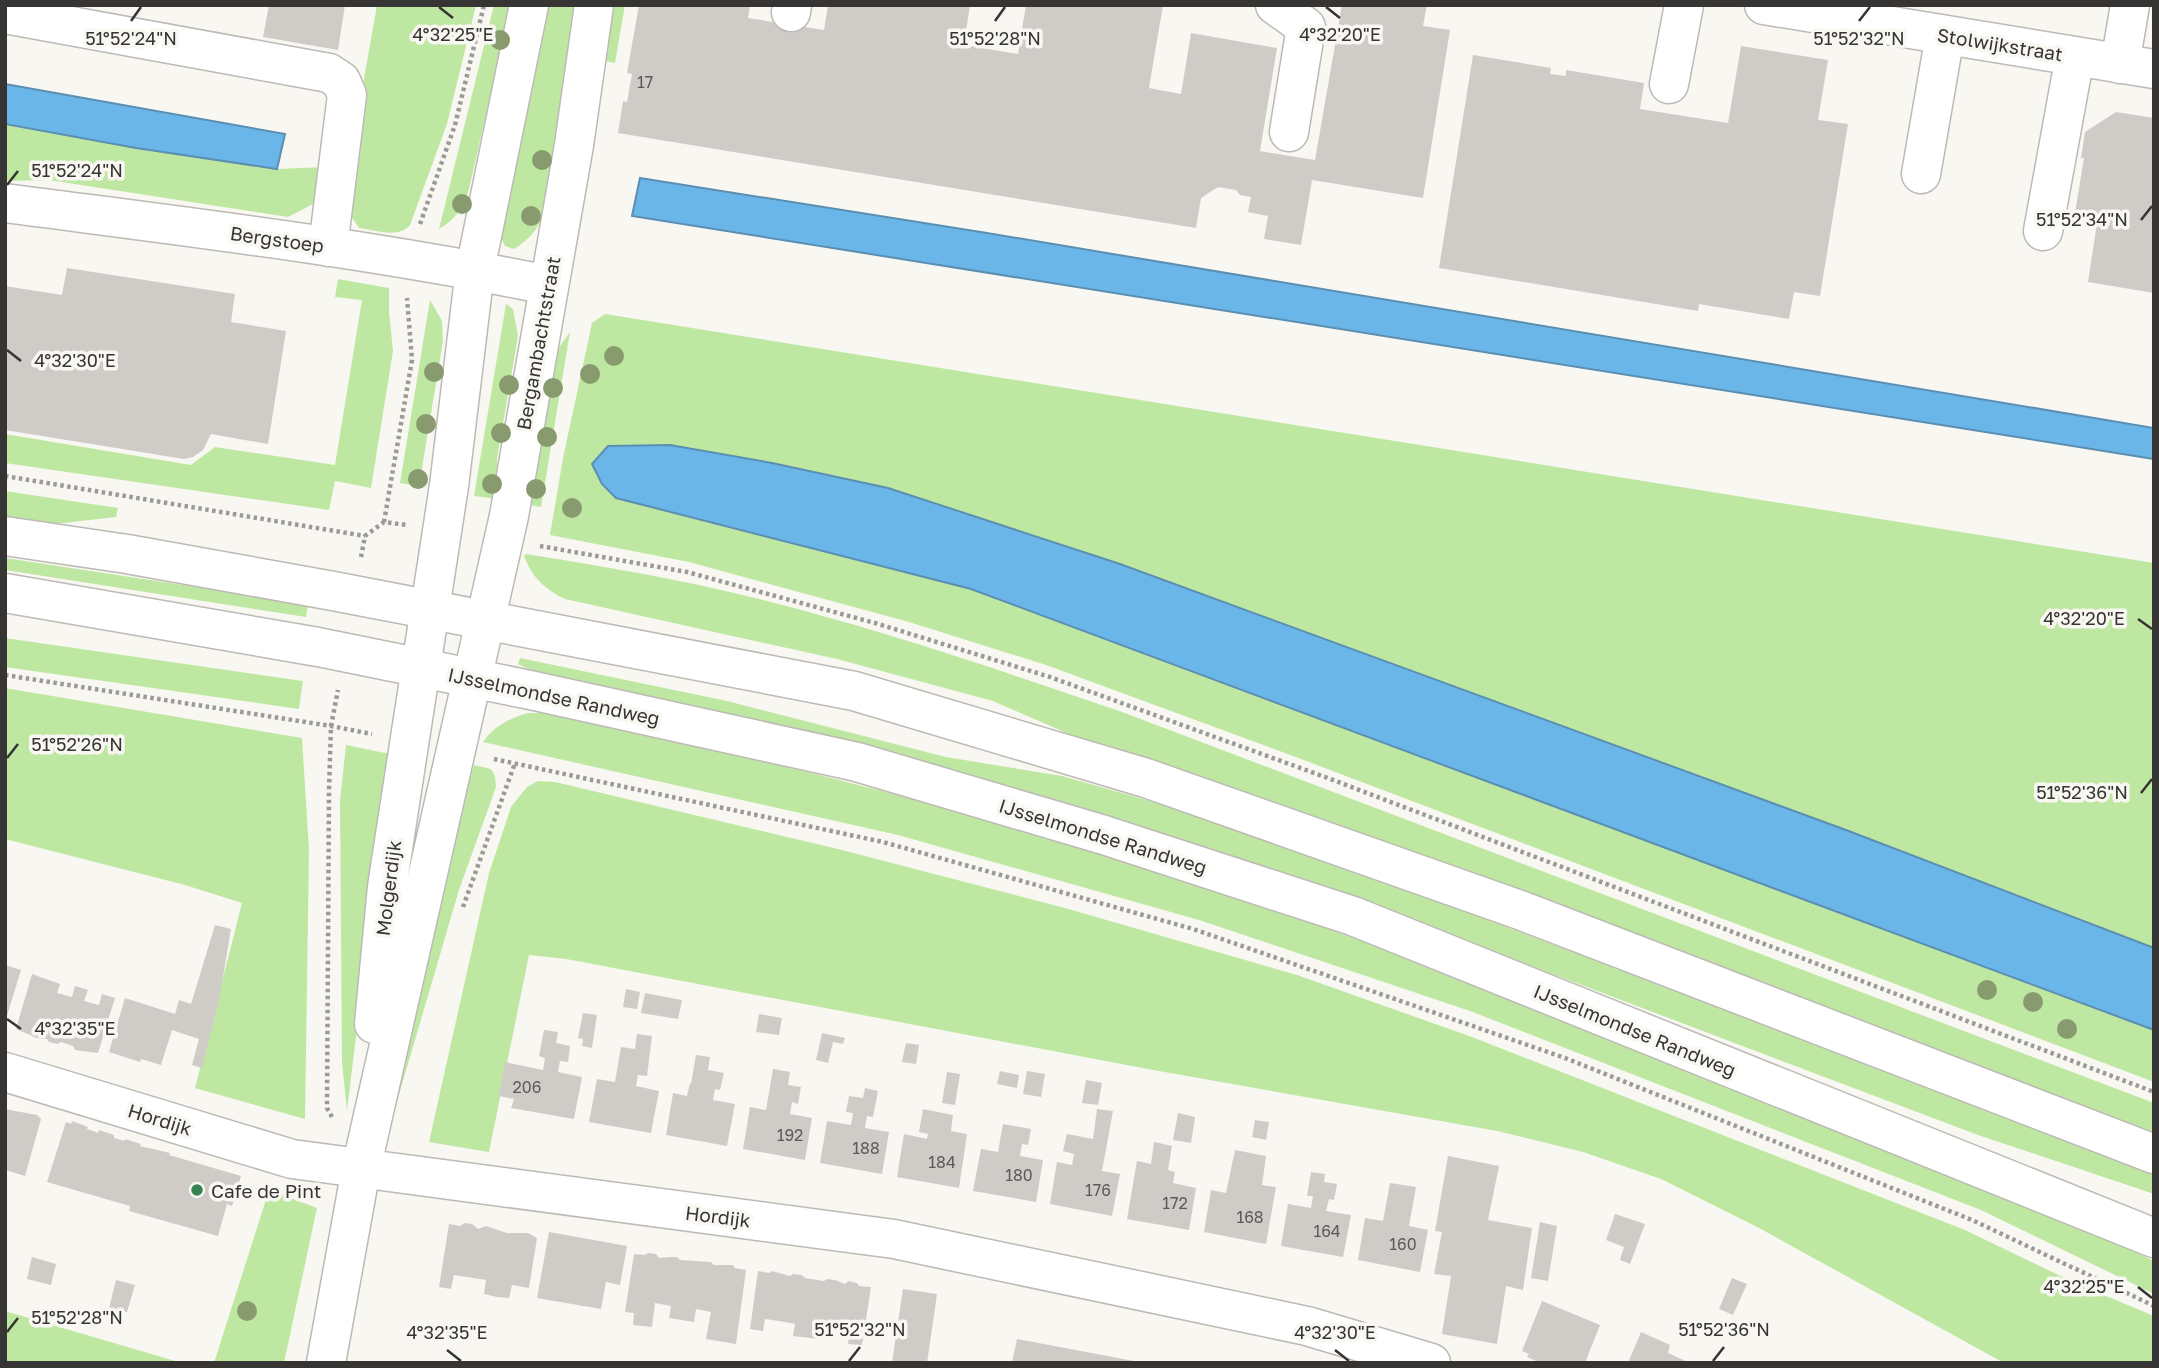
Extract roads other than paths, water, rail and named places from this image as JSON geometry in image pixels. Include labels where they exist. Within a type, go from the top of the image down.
[{"type":"street","points":[[430,610],[449,486],[475,270],[529,5]]},
{"type":"street","name":"Bergambachtstraat","points":[[472,678],[509,516],[573,145],[594,5]]},
{"type":"street","points":[[1275,5],[1306,27],[1289,132]]},
{"type":"street","points":[[1669,84],[1685,5]]},
{"type":"street","name":"Stolwijkstraat","points":[[1764,5],[1928,24],[2076,56],[2137,66]]},
{"type":"street","points":[[2130,5],[2137,66]]},
{"type":"street","points":[[5,14],[329,73],[341,81],[347,95],[328,247]]},
{"type":"street","points":[[1921,174],[1928,24]]},
{"type":"street","points":[[2043,231],[2076,56]]},
{"type":"street","name":"Bergstoep","points":[[5,203],[328,247],[475,270],[547,285]]},
{"type":"street","points":[[5,536],[127,554],[853,691],[1146,778],[1520,910],[2154,1154]]},
{"type":"street","name":"IJsselmondse Randweg","points":[[5,593],[318,647],[857,762],[1104,835],[1339,912],[2154,1238]]},
{"type":"street","name":"Molgerdijk","points":[[360,1169],[387,887],[430,610]]},
{"type":"street","name":"Molgerdijk","points":[[326,1363],[360,1169],[472,678]]},
{"type":"street","name":"Hordijk","points":[[5,1072],[292,1159],[894,1239],[1307,1326],[1431,1363]]},
{"type":"water","points":[[5,84],[285,134],[277,169],[136,148],[5,124]]},
{"type":"water","points":[[640,178],[987,233],[2154,428],[2154,459],[632,216]]},
{"type":"water","points":[[670,445],[888,488],[1120,564],[1846,830],[2154,948],[2154,1030],[971,589],[616,498],[602,484],[592,464],[608,446]]},
{"type":"place","name":"Cafe de Pint","points":[[197,1190]]}]
